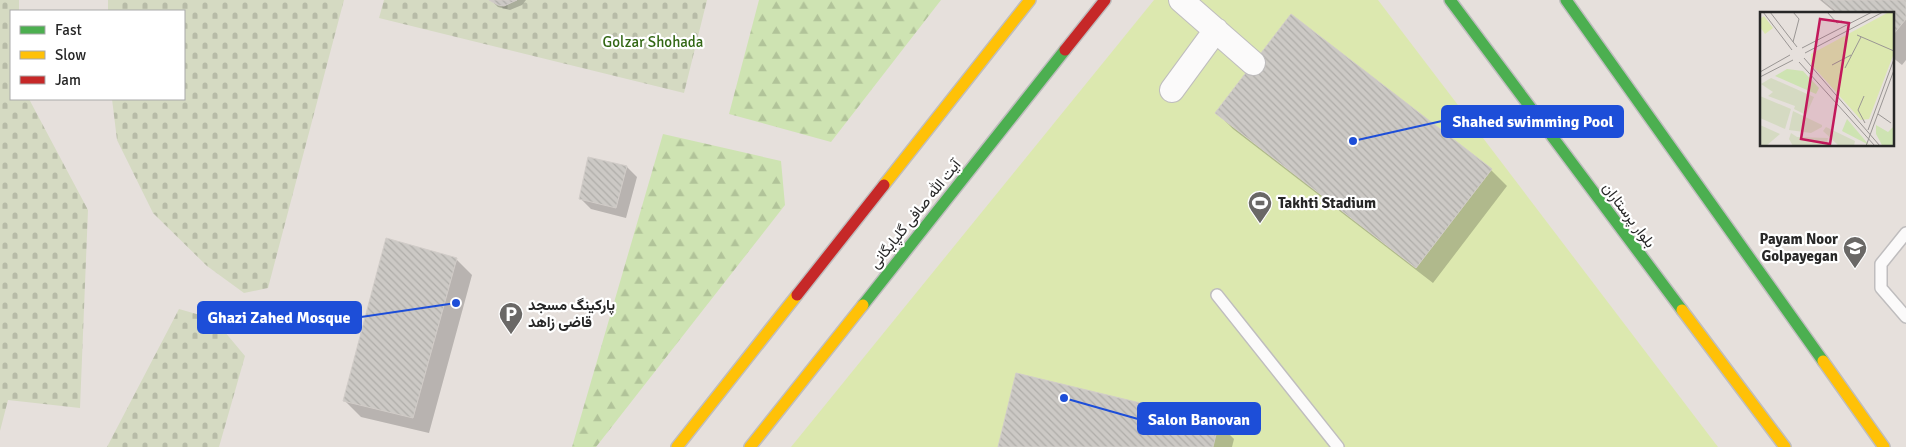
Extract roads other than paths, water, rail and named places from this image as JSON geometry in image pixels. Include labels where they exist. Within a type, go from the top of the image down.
[{"type":"main road","points":[[677,447],[1030,0]]},
{"type":"main road","name":"آیت الله صافی گلپایگانی","points":[[750,447],[1105,0]]},
{"type":"main road","name":"بلوار پرستاران","points":[[1450,0],[1785,447]]},
{"type":"main road","points":[[1566,0],[1884,447]]},
{"type":"street","points":[[1181,0],[1253,63]]},
{"type":"street","points":[[1172,90],[1216,30]]},
{"type":"lane","points":[[1906,233],[1881,264],[1881,288],[1906,317]]},
{"type":"lane","points":[[1217,294],[1338,447]]},
{"type":"place","name":"Shahed swimming Pool","points":[[1353,141]]},
{"type":"place","name":"Takhti Stadium","points":[[1260,224]]},
{"type":"place","name":"Payam Noor Golpayegan","points":[[1855,269]]},
{"type":"place","name":"Ghazi Zahed Mosque","points":[[456,303]]},
{"type":"place","name":"پارکینگ مسجد قاضی زاهد","points":[[511,335]]},
{"type":"place","name":"Salon Banovan","points":[[1064,398]]},
{"type":"park label","name":"Golzar Shohada","points":[[653,42]]}]
